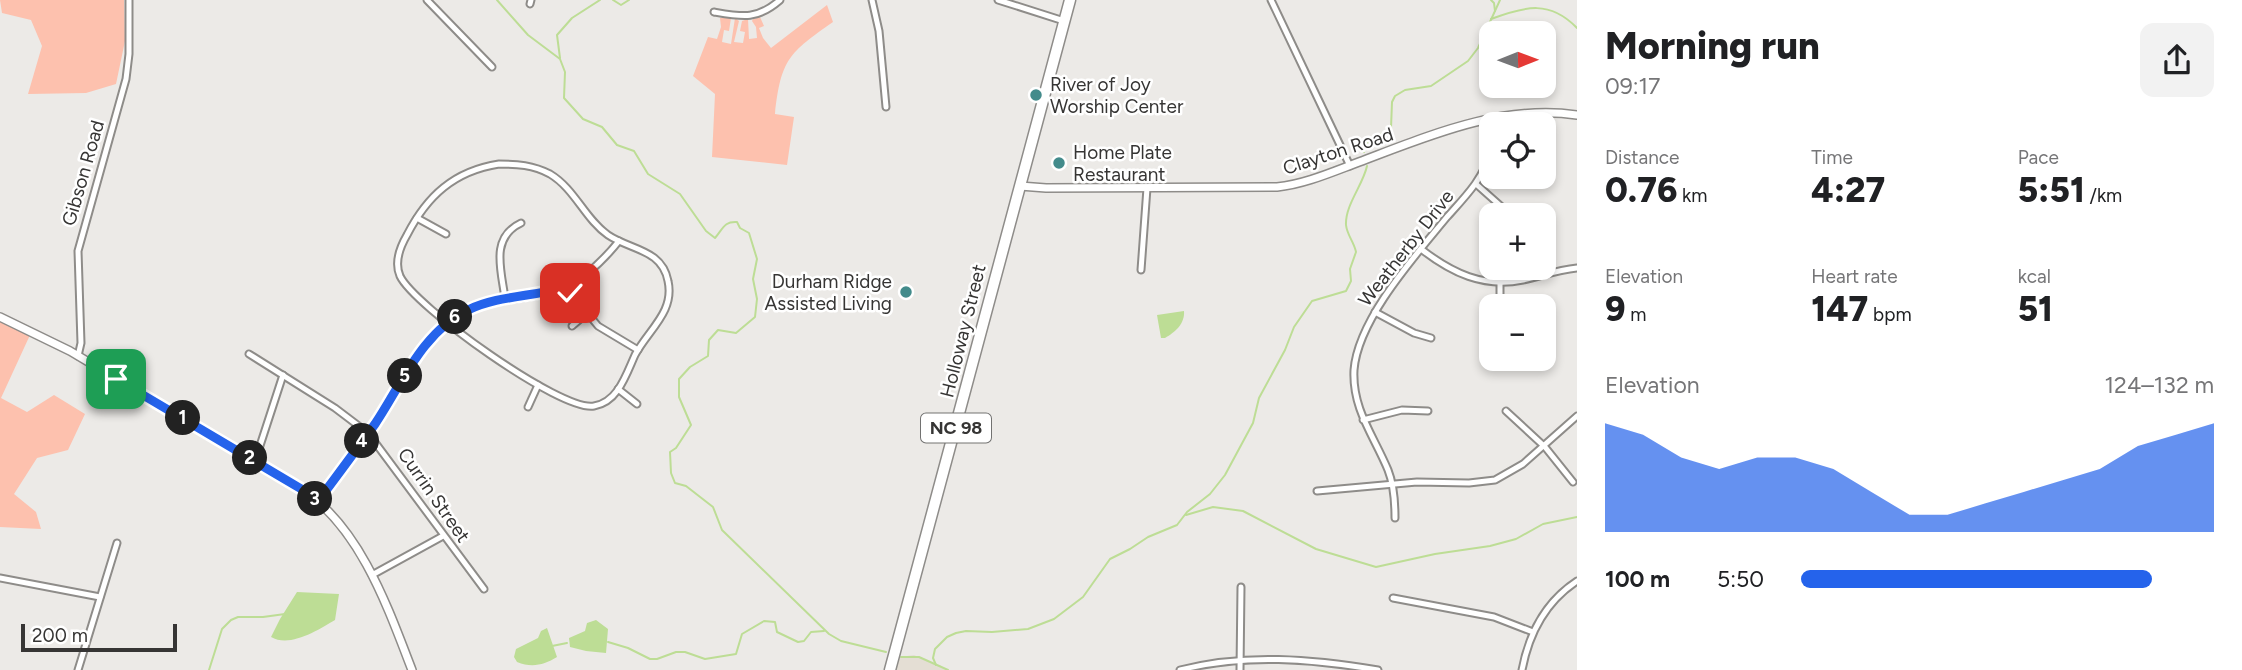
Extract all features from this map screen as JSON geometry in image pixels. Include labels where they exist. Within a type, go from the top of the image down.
[{"type":"highway","name":"Holloway Street","points":[[890,670],[1070,0]]},
{"type":"street","name":"Gibson Road","points":[[78,356],[81,339],[78,251],[128,69],[129,0]]},
{"type":"street","points":[[427,0],[492,67]]},
{"type":"street","points":[[714,12],[745,17],[766,11],[780,0]]},
{"type":"street","points":[[872,0],[878,23],[886,107]]},
{"type":"street","points":[[998,0],[1064,21]]},
{"type":"street","points":[[1270,0],[1350,166]]},
{"type":"street","name":"Clayton Road","points":[[1556,114],[1577,115]]},
{"type":"street","name":"Clayton Road","points":[[1020,186],[1277,187],[1310,180],[1446,131],[1479,124]]},
{"type":"street","points":[[522,164],[542,170],[558,180],[599,227],[619,241],[649,252],[665,271],[669,282],[669,298],[665,311],[638,350],[618,389],[607,401],[592,407],[565,401],[486,352],[419,298],[399,273],[397,263],[401,248],[417,218],[436,193],[463,177],[492,165],[522,164]]},
{"type":"street","name":"Weatherby Drive","points":[[1395,518],[1393,485],[1357,403],[1354,368],[1359,345],[1375,312],[1421,249],[1479,179]]},
{"type":"street","points":[[1476,184],[1497,203]]},
{"type":"street","points":[[1142,270],[1147,188]]},
{"type":"street","points":[[417,218],[446,234]]},
{"type":"street","points":[[505,299],[500,248],[507,233],[521,223]]},
{"type":"street","points":[[318,501],[368,433],[425,347],[448,322],[475,307],[566,287],[602,259],[619,241]]},
{"type":"street","points":[[1421,249],[1443,266],[1465,276],[1500,282],[1577,268]]},
{"type":"street","points":[[1500,282],[1500,294]]},
{"type":"street","points":[[566,287],[586,314],[607,333],[638,350]]},
{"type":"street","points":[[1375,312],[1414,333],[1431,338]]},
{"type":"street","points":[[572,326],[586,314]]},
{"type":"street","points":[[0,317],[36,332],[78,356],[256,461],[318,501],[343,529],[372,575],[384,597],[412,670]]},
{"type":"street","name":"Currin Street","points":[[249,354],[368,433],[484,589]]},
{"type":"street","points":[[256,461],[283,375]]},
{"type":"street","points":[[528,407],[538,386]]},
{"type":"street","points":[[618,389],[637,404]]},
{"type":"street","points":[[1363,420],[1402,410],[1427,411]]},
{"type":"street","points":[[1506,411],[1545,447],[1573,482]]},
{"type":"street","points":[[1317,491],[1417,482],[1469,484],[1495,480],[1515,470],[1545,447],[1577,416]]},
{"type":"street","points":[[372,575],[443,536]]},
{"type":"street","points":[[78,670],[117,543]]},
{"type":"street","points":[[0,578],[100,597]]},
{"type":"street","points":[[1522,670],[1533,632],[1548,606],[1577,581]]},
{"type":"street","points":[[1240,670],[1241,587]]},
{"type":"street","points":[[1393,598],[1494,617],[1533,632]]},
{"type":"street","points":[[1180,670],[1208,663],[1240,660],[1314,660],[1375,670]]},
{"type":"street","points":[[1314,660],[1314,670]]},
{"type":"shaded area","points":[[0,0],[124,0],[125,41],[116,84],[86,93],[28,94],[42,46],[31,20],[2,13]]},
{"type":"shaded area","points":[[827,5],[833,22],[797,50],[784,69],[780,81],[775,114],[794,117],[787,165],[712,157],[715,94],[693,76],[708,37],[717,39],[721,27],[720,18],[731,18],[729,31],[724,30],[722,42],[731,44],[735,18],[739,21],[734,42],[743,43],[745,32],[740,31],[742,21],[748,19],[749,39],[757,38],[756,27],[752,21],[760,17],[764,26],[759,28],[771,48]]},
{"type":"shaded area","points":[[1184,311],[1179,327],[1161,338],[1157,315]]},
{"type":"shaded area","points":[[0,322],[30,335],[1,398],[27,412],[54,395],[85,414],[68,450],[37,458],[14,494],[36,512],[41,529],[0,527]]},
{"type":"shaded area","points":[[297,592],[339,594],[335,620],[295,639],[279,640],[271,637],[280,619]]},
{"type":"shaded area","points":[[596,620],[608,629],[606,653],[570,647],[569,638],[585,631],[587,623]]},
{"type":"shaded area","points":[[547,628],[557,657],[538,665],[517,662],[514,657],[516,649],[538,638],[541,631]]},
{"type":"shaded area","points":[[914,655],[946,670],[896,670],[900,657]]},
{"type":"waterway","points":[[497,0],[528,35],[560,59],[565,72],[564,98],[583,119],[602,127],[617,145],[634,151],[648,174],[680,194],[706,231],[715,238],[724,226],[733,222],[737,222],[740,228],[749,233],[757,259],[753,279],[757,299],[755,317],[736,333],[718,330],[709,340],[708,356],[690,367],[679,379],[679,397],[691,425],[676,448],[670,452],[671,473],[675,483],[686,486],[713,507],[722,530],[829,634],[841,641],[886,652]]},
{"type":"waterway","points":[[560,58],[557,35],[572,18],[600,0]]},
{"type":"waterway","points":[[613,0],[621,5],[629,0]]},
{"type":"waterway","points":[[1491,0],[1495,11]]},
{"type":"waterway","points":[[1364,152],[1370,140],[1391,128],[1392,102],[1395,96],[1405,90],[1431,86],[1468,61],[1478,48],[1500,0]]},
{"type":"waterway","points":[[1491,19],[1526,9],[1547,9],[1567,19],[1577,28]]},
{"type":"waterway","points":[[936,665],[933,658],[935,649],[947,637],[956,633],[1028,629],[1054,619],[1083,597],[1110,559],[1148,537],[1177,525],[1187,512],[1210,494],[1225,475],[1253,423],[1259,398],[1294,327],[1312,301],[1346,291],[1351,281],[1350,269],[1356,252],[1347,229],[1346,218],[1367,166]]},
{"type":"waterway","points":[[1186,515],[1213,507],[1243,511],[1316,549],[1376,567],[1490,546],[1516,539],[1543,524],[1577,517]]},
{"type":"waterway","points":[[209,670],[222,629],[231,620],[238,617],[285,614]]},
{"type":"waterway","points":[[608,642],[650,659],[676,652],[685,652],[705,659],[736,654],[742,634],[764,621],[775,622],[777,632],[798,642],[804,641],[811,632],[824,631]]},
{"type":"waterway","points":[[552,646],[567,643]]},
{"type":"waterway","points":[[901,657],[919,657],[948,670]]},
{"type":"place","name":"River of Joy Worship Center","points":[[1036,95]]},
{"type":"place","name":"Home Plate Restaurant","points":[[1059,163]]},
{"type":"place","name":"Durham Ridge Assisted Living","points":[[906,292]]},
{"type":"route","points":[[116,379],[318,501],[441,328],[455,317],[487,303],[566,287],[570,293]]}]
